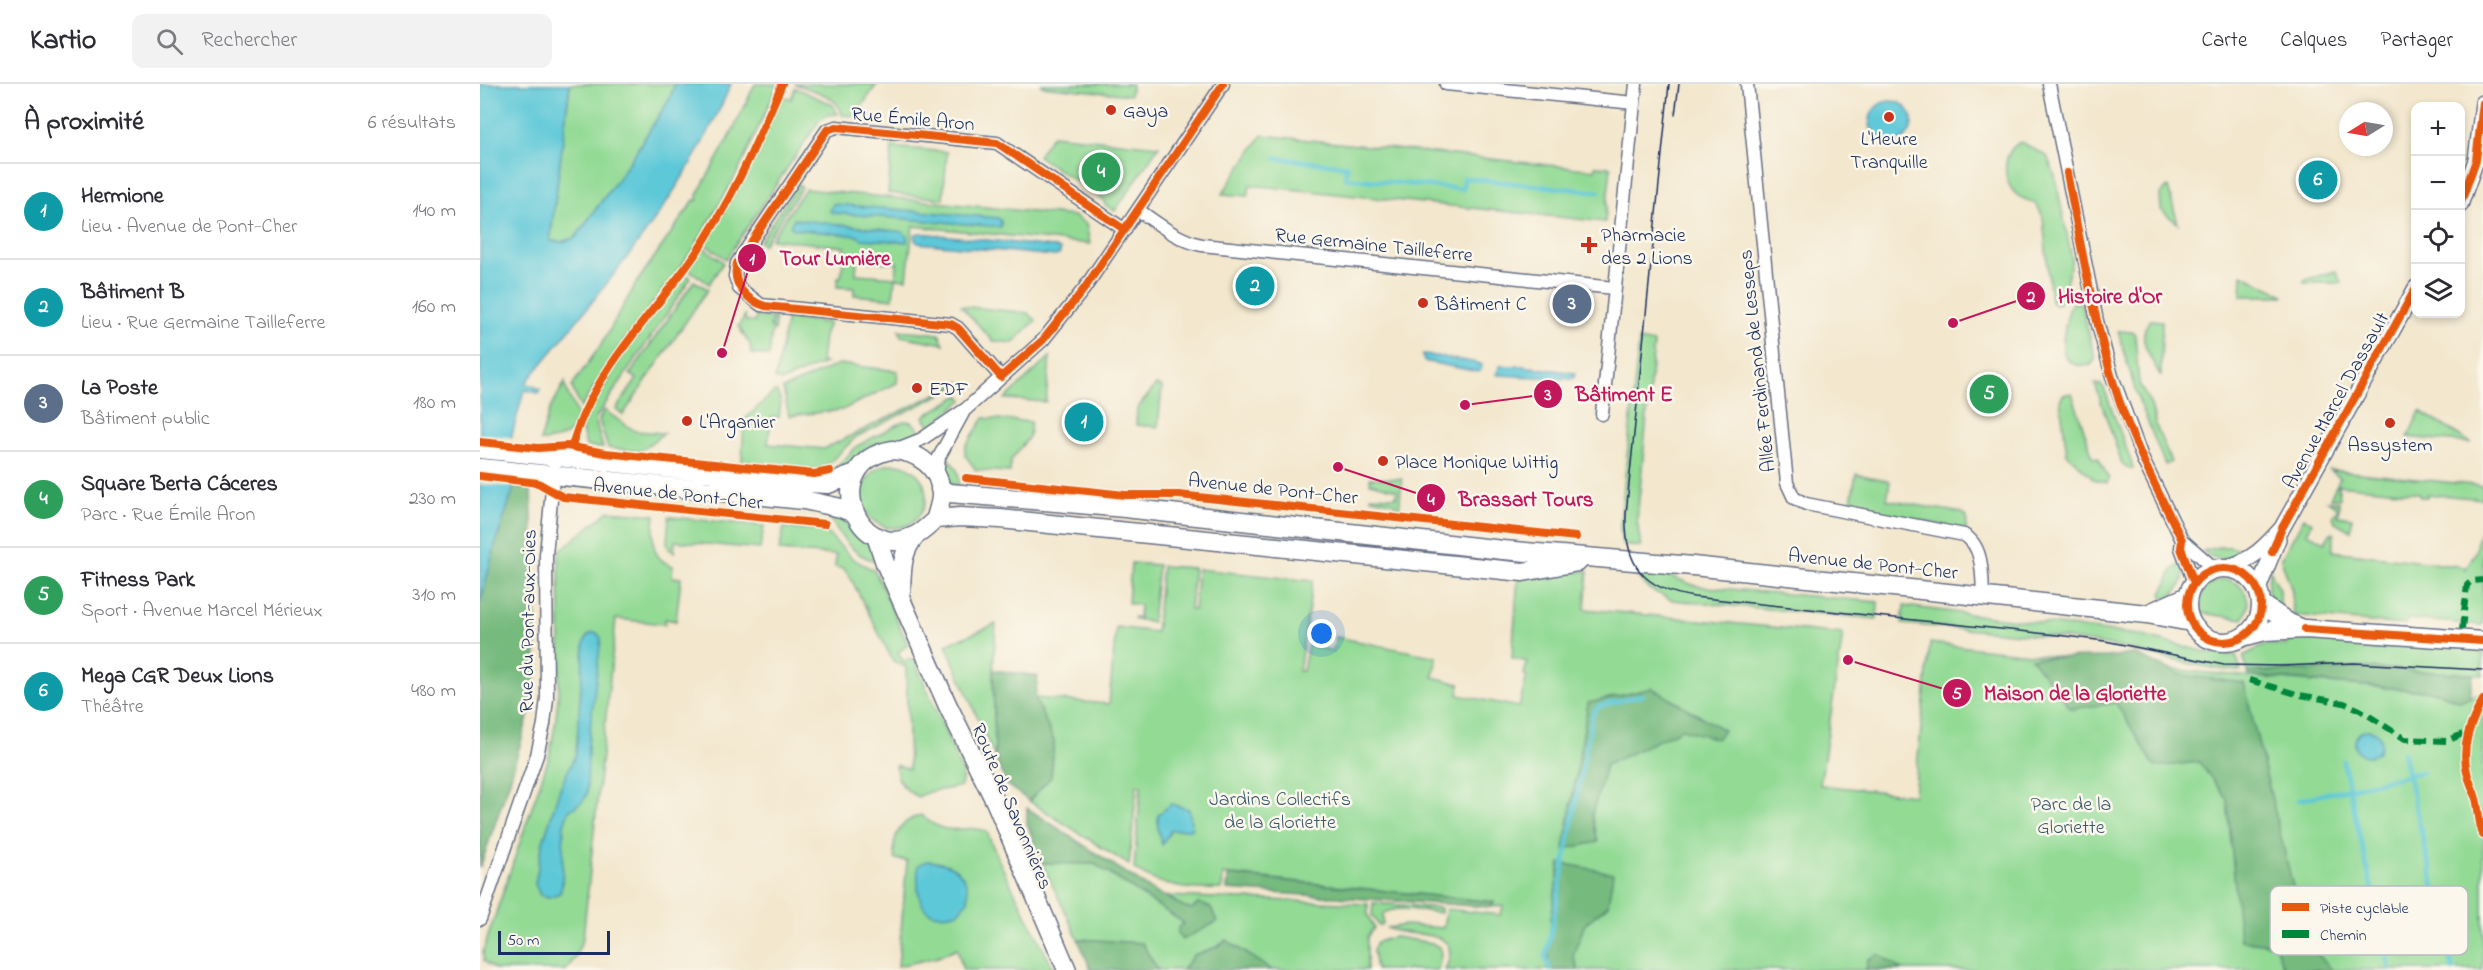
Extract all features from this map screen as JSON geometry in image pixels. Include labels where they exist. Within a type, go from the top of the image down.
[{"type":"main road","name":"Avenue de Pont-Cher","points":[[480,449],[808,483],[828,484],[856,474]]},
{"type":"main road","points":[[892,450],[906,451],[919,457],[929,465],[938,483],[936,519],[915,536],[896,540],[876,536],[863,526],[854,513],[851,493],[856,474],[871,458],[892,450]]},
{"type":"main road","name":"Avenue de Pont-Cher","points":[[480,468],[804,500],[842,508],[854,513]]},
{"type":"main road","name":"Avenue de Pont-Cher","points":[[938,483],[950,493],[1125,508],[1503,550],[1593,556],[2147,615],[2191,622]]},
{"type":"main road","name":"Avenue de Pont-Cher","points":[[936,519],[960,517],[1000,519],[1523,572],[1581,562],[1593,556]]},
{"type":"main road","name":"Route de Savonnières","points":[[876,536],[885,563],[947,704],[995,801],[1042,908],[1063,963]]},
{"type":"main road","name":"Route de Savonnières","points":[[901,596],[902,563],[906,548],[915,536]]},
{"type":"main road","points":[[2147,615],[2191,589],[2203,574],[2221,568],[2246,574],[2260,597],[2289,623],[2305,629]]},
{"type":"main road","points":[[2191,589],[2187,605],[2191,622],[2205,638],[2215,642],[2226,643],[2265,631],[2305,629],[2483,641]]},
{"type":"main road","points":[[2246,636],[2255,627],[2260,616],[2260,597]]},
{"type":"street","points":[[892,450],[922,439],[966,409],[1043,340],[1084,289],[1223,84]]},
{"type":"street","points":[[1446,84],[1634,103]]},
{"type":"street","points":[[1602,414],[1636,84]]},
{"type":"street","name":"Allée Ferdinand de Lesseps","points":[[1747,84],[1787,483],[1794,498],[1806,504],[1970,538],[1978,553],[1983,597]]},
{"type":"street","points":[[2049,84],[2097,321],[2112,376],[2143,460],[2181,540],[2191,589]]},
{"type":"street","points":[[2465,191],[2476,160],[2483,103]]},
{"type":"street","name":"Rue Émile Aron","points":[[1001,377],[957,328],[945,322],[765,306],[739,288],[735,276],[737,263],[827,130],[836,127],[997,143],[1125,230]]},
{"type":"street","name":"Rue Germaine Tailleferre","points":[[1138,210],[1194,244],[1614,288]]},
{"type":"street","name":"Avenue Marcel Dassault","points":[[2260,597],[2282,528],[2411,295]]},
{"type":"street","points":[[938,483],[939,457],[966,409]]},
{"type":"street","name":"Rue du Pont-aux-Oies","points":[[480,919],[537,755],[544,724],[547,699],[546,555],[555,457]]},
{"type":"street","name":"Avenue Marcel Dassault","points":[[2221,568],[2244,563],[2259,553],[2282,528]]},
{"type":"street","points":[[2181,540],[2221,568]]},
{"type":"green space","points":[[570,84],[675,84],[669,100],[625,169],[575,238],[561,242],[550,241]]},
{"type":"green space","points":[[755,84],[778,84],[740,168],[693,250],[617,350],[581,408],[572,388],[573,384],[601,345],[637,282],[694,200],[697,201],[697,195],[731,134]]},
{"type":"green space","points":[[794,84],[877,84],[855,116],[842,115],[840,108],[830,98]]},
{"type":"green space","points":[[1041,84],[1132,84],[1130,95],[1041,86]]},
{"type":"green space","points":[[795,88],[832,104],[838,114],[827,115],[819,121],[726,259],[705,244],[736,190],[781,95],[791,99]]},
{"type":"green space","points":[[1052,135],[1159,146],[1115,211],[1104,204],[1105,201],[1038,156]]},
{"type":"green space","points":[[1262,135],[1595,170],[1595,166],[1611,167],[1605,222],[1250,185],[1248,196],[1222,194]]},
{"type":"green space","points":[[2021,142],[2047,156],[2055,176],[2072,259],[2061,302],[2056,304],[2051,301],[2043,218],[2034,203],[2016,194],[2006,174],[2010,152]]},
{"type":"green space","points":[[892,147],[947,152],[943,199],[888,193]]},
{"type":"green space","points":[[798,184],[802,187],[763,245],[759,242]]},
{"type":"green space","points":[[2168,187],[2178,224],[2161,210],[2160,194]]},
{"type":"green space","points":[[805,189],[1074,216],[1086,224],[1090,244],[913,226],[907,279],[895,278],[893,299],[854,295],[854,288],[837,287],[838,277],[841,277],[845,247],[771,239]],"holes":[[[857,260],[897,263],[896,277],[856,274]]]},
{"type":"green space","points":[[703,247],[723,263],[709,284],[688,269]]},
{"type":"green space","points":[[2336,271],[2341,283],[2304,283],[2304,280]]},
{"type":"green space","points":[[685,273],[691,278],[595,419],[603,448],[586,446],[581,425],[624,352]]},
{"type":"green space","points":[[2242,274],[2285,296],[2241,296]]},
{"type":"green space","points":[[694,281],[708,289],[623,415],[616,409],[637,379],[630,374]]},
{"type":"green space","points":[[2073,302],[2080,303],[2082,306],[2095,359],[2091,365],[2078,365],[2069,361],[2065,355],[2063,336]]},
{"type":"green space","points":[[961,306],[1028,313],[1036,320],[1013,343],[993,341]]},
{"type":"green space","points":[[745,315],[746,321],[755,322],[756,316],[771,317],[770,328],[772,328],[773,317],[776,317],[769,356],[751,354],[750,344],[741,328],[738,327]]},
{"type":"green space","points":[[787,318],[829,323],[824,336],[821,362],[825,363],[782,381],[775,379]]},
{"type":"green space","points":[[2150,320],[2162,321],[2161,377],[2144,342],[2146,327]]},
{"type":"green space","points":[[899,330],[939,334],[944,344],[901,336]]},
{"type":"green space","points":[[2118,331],[2133,332],[2135,335],[2139,384],[2151,405],[2156,426],[2171,462],[2165,465],[2136,393]]},
{"type":"green space","points":[[1639,340],[1654,343],[1637,520],[1641,547],[1622,545],[1620,526]]},
{"type":"green space","points":[[1050,357],[1046,402],[1005,399]]},
{"type":"green space","points":[[839,364],[898,371],[897,383],[842,410],[789,416],[783,389]]},
{"type":"green space","points":[[565,382],[575,409],[576,424],[569,433],[563,436],[540,441],[550,409]]},
{"type":"green space","points":[[960,382],[959,385],[856,437],[822,470],[742,462],[744,420],[774,392],[777,392],[781,402],[779,417],[771,418],[768,444],[824,449]]},
{"type":"green space","points":[[2095,384],[2104,388],[2132,464],[2131,469],[2123,465],[2121,461]]},
{"type":"green space","points":[[1156,385],[1162,387],[1158,427],[1136,425],[1137,409]]},
{"type":"green space","points":[[2072,393],[2093,458],[2098,458],[2109,479],[2107,483],[2095,480],[2067,454],[2060,400],[2063,395]]},
{"type":"green space","points":[[960,395],[963,400],[931,426],[925,420],[924,416]]},
{"type":"green space","points":[[604,410],[635,431],[664,433],[640,451],[608,448],[599,420]]},
{"type":"green space","points":[[2420,411],[2471,443],[2408,437]]},
{"type":"green space","points":[[984,418],[1031,422],[1029,437],[1011,460],[1010,472],[976,470],[965,455],[965,447]]},
{"type":"green space","points":[[904,421],[912,422],[922,433],[871,445],[835,474],[836,468],[857,446]]},
{"type":"green space","points":[[946,456],[957,470],[958,487],[945,474]]},
{"type":"green space","points":[[888,464],[900,464],[917,473],[924,484],[926,496],[924,508],[917,519],[900,528],[888,528],[876,523],[867,514],[862,502],[862,490],[867,478],[876,469]]},
{"type":"green space","points":[[2330,470],[2483,486],[2483,499],[2427,494],[2427,497],[2420,497],[2419,493],[2338,485],[2340,499],[2330,498],[2340,478]]},
{"type":"green space","points":[[1856,474],[1890,481],[1887,500],[1962,513],[1967,517],[1966,530],[1850,507]]},
{"type":"green space","points":[[1370,478],[1402,479],[1399,511],[1395,511],[1395,503],[1371,498],[1371,496],[1396,497],[1397,490],[1370,483]]},
{"type":"green space","points":[[514,487],[531,489],[536,621],[535,693],[510,780],[480,868],[480,604],[495,545]]},
{"type":"green space","points":[[2328,501],[2339,502],[2338,516],[2352,518],[2351,531],[2335,522],[2333,516],[2338,508]]},
{"type":"green space","points":[[609,511],[655,515],[653,539],[656,552],[659,558],[673,566],[672,577],[681,578],[676,621],[665,619],[665,624],[616,619],[583,938],[575,958],[566,970],[496,970],[484,961],[483,951],[549,757],[554,731],[560,655],[559,551]]},
{"type":"green space","points":[[829,514],[846,523],[871,546],[876,561],[860,554],[847,543],[836,529]]},
{"type":"green space","points":[[669,517],[764,526],[760,549],[675,541],[674,552],[669,549],[667,542]]},
{"type":"green space","points":[[2304,518],[2312,523],[2307,533],[2325,542],[2331,533],[2334,534],[2332,551],[2465,567],[2465,571],[2476,551],[2477,539],[2483,529],[2483,625],[2409,619],[2405,624],[2395,624],[2293,615],[2292,591],[2281,559]]},
{"type":"green space","points":[[784,528],[824,530],[853,559],[875,571],[908,645],[898,652],[903,661],[914,659],[963,774],[961,786],[928,792],[918,797],[902,785],[896,765],[909,769],[906,667],[893,661],[850,577],[844,569],[835,567],[836,555],[779,551]]},
{"type":"green space","points":[[2230,547],[2252,554],[2233,559],[2220,559],[2203,551]]},
{"type":"green space","points":[[2183,560],[2182,583],[2166,600],[2162,594],[2173,569]]},
{"type":"green space","points":[[1131,563],[1158,565],[1152,622],[1134,619],[1134,617],[1139,618],[1140,605],[1128,603]]},
{"type":"green space","name":"Parc de la Gloriette","points":[[1162,566],[1194,568],[1190,609],[1194,610],[1198,569],[1313,581],[1299,671],[1303,671],[1308,645],[1333,651],[1336,637],[1437,657],[1433,677],[1460,684],[1458,695],[1519,707],[1527,676],[1524,675],[1527,662],[1512,658],[1518,577],[1588,571],[1585,609],[1843,634],[1820,785],[1914,795],[1930,643],[2206,673],[2438,692],[2459,701],[2483,693],[2483,970],[1445,970],[1450,955],[1448,946],[1442,940],[1433,936],[1387,928],[1406,925],[1443,928],[1446,909],[1500,915],[1504,905],[1491,907],[1494,902],[1223,874],[1222,889],[1198,889],[1165,884],[1134,869],[1141,785],[1137,785],[1129,865],[1029,801],[1051,777],[1054,742],[1035,698],[1109,704],[1116,627],[1156,632]]},
{"type":"green space","points":[[2270,570],[2280,590],[2280,613],[2272,603],[2269,593]]},
{"type":"green space","points":[[1632,571],[1661,573],[1696,586],[1878,602],[1877,619],[1671,600],[1649,589]]},
{"type":"green space","points":[[2225,579],[2238,584],[2246,594],[2248,606],[2243,619],[2201,613],[2200,600],[2204,590],[2218,580]]},
{"type":"green space","points":[[1904,606],[2138,635],[2206,652],[2236,655],[2241,671],[2190,664],[2123,648],[2081,641],[1902,624]]},
{"type":"green space","points":[[996,624],[993,670],[995,758],[946,645]]},
{"type":"green space","points":[[2291,638],[2483,648],[2483,675],[2364,668],[2248,672],[2243,656],[2267,644],[2286,645]]},
{"type":"green space","points":[[2134,654],[2181,675],[2244,683],[2293,886],[2270,886],[2270,944],[2240,940],[2227,799],[2199,762],[2155,767],[2116,703],[2071,709],[2031,658],[2107,657]]},
{"type":"green space","points":[[2364,668],[2473,674],[2470,697],[2459,701],[2438,692],[2249,676],[2248,672]]},
{"type":"green space","points":[[993,670],[1038,676],[1035,698],[1054,741],[1051,777],[1029,801],[1007,785],[995,758]]},
{"type":"green space","points":[[1652,688],[1724,730],[1717,739],[1682,729],[1606,765],[1592,815],[1598,842],[1564,849],[1588,703]]},
{"type":"green space","points":[[1027,808],[1158,894],[1187,908],[1192,909],[1199,903],[1211,908],[1217,922],[1182,940],[1178,928],[1184,923],[1095,864],[1042,863],[1027,823]]},
{"type":"green space","points":[[921,815],[941,828],[970,828],[987,832],[998,859],[1054,970],[963,970],[957,948],[938,957],[898,966],[907,861],[895,859],[894,844],[902,826],[907,821]]},
{"type":"green space","points":[[1042,863],[1095,864],[1184,923],[1182,940],[1192,909],[1184,908],[1168,896],[1368,904],[1368,915],[1374,928],[1367,937],[1367,970],[1272,970],[1226,940],[1217,947],[1194,955],[1182,970],[1156,970],[1142,943],[1078,939]]},
{"type":"green space","points":[[1560,863],[1613,873],[1608,905],[1585,924],[1573,955],[1578,970],[1548,970],[1551,918]]},
{"type":"green space","points":[[1228,875],[1494,902],[1491,907],[1227,890]]},
{"type":"green space","points":[[1373,903],[1441,908],[1441,913],[1395,909],[1383,914],[1383,924],[1379,926],[1372,915]]},
{"type":"green space","points":[[1395,937],[1432,943],[1440,948],[1438,970],[1376,970],[1373,950],[1377,942]]},
{"type":"green space","points":[[1078,939],[1142,943],[1158,970],[1091,970]]},
{"type":"green space","points":[[1226,940],[1272,970],[1182,970],[1194,955],[1217,947]]},
{"type":"green space","points":[[1879,954],[1902,970],[1866,970],[1868,959]]},
{"type":"green space","points":[[2279,955],[2319,955],[2332,970],[2284,970]]},
{"type":"water","points":[[480,84],[570,84],[550,241],[561,242],[575,238],[625,169],[669,100],[675,84],[731,84],[689,166],[665,204],[612,277],[526,383],[540,389],[539,393],[524,390],[512,435],[514,487],[495,545],[480,604]]},
{"type":"water","points":[[1891,101],[1906,107],[1912,122],[1906,137],[1891,143],[1876,137],[1870,122],[1876,107]]},
{"type":"water","points":[[833,204],[998,218],[1001,221],[1001,227],[833,213],[830,211]]},
{"type":"water","points":[[794,219],[903,232],[907,236],[907,242],[861,239],[858,236],[794,229],[790,226]]},
{"type":"water","points":[[915,234],[1054,247],[1060,249],[1060,254],[1055,256],[918,243],[915,240]]},
{"type":"water","points":[[1422,355],[1478,363],[1482,365],[1481,370],[1478,372],[1424,361]]},
{"type":"water","points":[[1500,366],[1522,366],[1575,373],[1574,378],[1571,379],[1499,375],[1496,374]]},
{"type":"water","points":[[597,633],[601,638],[588,746],[587,794],[583,801],[569,811],[564,824],[562,886],[560,893],[549,897],[540,895],[535,884],[543,842],[560,788],[576,754],[584,644],[587,636]]},
{"type":"water","points":[[2368,730],[2377,734],[2381,743],[2377,752],[2368,756],[2359,752],[2355,743],[2359,734]]},
{"type":"water","points":[[1171,804],[1189,809],[1192,829],[1171,830],[1162,845],[1158,830],[1158,815]]},
{"type":"water","points":[[928,861],[952,867],[963,876],[968,891],[968,900],[958,912],[944,915],[934,914],[922,905],[918,887],[918,865]]},
{"type":"pier","points":[[480,434],[515,438],[517,487],[480,484]]},
{"type":"waterway","points":[[1275,158],[1347,166],[1345,178],[1463,189],[1464,178],[1599,192]]},
{"type":"waterway","points":[[1550,970],[1546,958],[1593,713],[1599,706],[1643,695]]},
{"type":"waterway","points":[[2403,752],[2434,886]]},
{"type":"waterway","points":[[2343,761],[2371,886]]},
{"type":"waterway","points":[[2298,800],[2422,772]]},
{"type":"waterway","points":[[2387,955],[2390,970]]},
{"type":"waterway","points":[[2450,955],[2453,970]]},
{"type":"tram line","points":[[1669,84],[1626,514],[1626,532],[1633,561],[1650,581],[1662,588],[1694,597],[2105,641],[2224,665],[2282,666],[2354,663],[2483,670]]},
{"type":"tram line","points":[[1675,115],[1679,84]]},
{"type":"marked path","points":[[2462,629],[2467,585],[2472,581],[2483,580]]},
{"type":"marked path","points":[[2249,680],[2300,695],[2344,703],[2360,710],[2405,739],[2447,741],[2469,731]]},
{"type":"cycle path","points":[[572,446],[581,419],[607,371],[706,238],[752,152],[782,84]]},
{"type":"cycle path","points":[[1125,230],[997,143],[836,127],[827,130],[737,263],[736,278],[746,295],[765,306],[951,324],[958,328],[1001,377],[1043,340],[1084,289],[1223,84]]},
{"type":"cycle path","points":[[2465,191],[2476,160],[2483,103]]},
{"type":"cycle path","points":[[2067,173],[2092,300],[2111,375],[2134,438],[2182,540],[2181,548],[2194,583]]},
{"type":"cycle path","points":[[2272,552],[2282,528],[2411,297]]},
{"type":"cycle path","points":[[480,442],[538,448],[567,446],[605,453],[814,474],[830,471]]},
{"type":"cycle path","points":[[480,476],[538,483],[563,497],[825,524]]},
{"type":"cycle path","points":[[966,478],[1125,495],[1179,495],[1576,537]]},
{"type":"cycle path","points":[[2217,568],[2231,568],[2245,574],[2255,584],[2261,598],[2261,605],[2259,619],[2245,636],[2231,642],[2217,642],[2203,636],[2193,626],[2187,612],[2187,598],[2193,584],[2203,574],[2217,568]]},
{"type":"cycle path","points":[[2305,629],[2483,641]]},
{"type":"cycle path","points":[[2483,700],[2474,717],[2465,753],[2467,772],[2476,799],[2483,835]]},
{"type":"place","name":"Gaya","points":[[1111,110]]},
{"type":"place","name":"L'Heure Tranquille","points":[[1889,117]]},
{"type":"place","name":"Square Berta Cáceres","points":[[1101,172]]},
{"type":"place","name":"Mega CGR Deux Lions","points":[[2318,180]]},
{"type":"place","name":"Pharmacie des 2 Lions","points":[[1589,245]]},
{"type":"place","name":"Bâtiment B","points":[[1255,286]]},
{"type":"place","name":"Bâtiment C","points":[[1423,303]]},
{"type":"place","name":"La Poste","points":[[1572,304]]},
{"type":"place","name":"Histoire d'Or","points":[[1953,323]]},
{"type":"place","name":"Tour Lumière","points":[[722,353]]},
{"type":"place","name":"EDF","points":[[917,388]]},
{"type":"place","name":"Fitness Park","points":[[1989,394]]},
{"type":"place","name":"Bâtiment E","points":[[1465,405]]},
{"type":"place","name":"L'Arganier","points":[[687,421]]},
{"type":"place","name":"Hermione","points":[[1084,422]]},
{"type":"place","name":"Assystem","points":[[2390,423]]},
{"type":"place","name":"Place Monique Wittig","points":[[1383,461]]},
{"type":"place","name":"Brassart Tours","points":[[1338,467]]},
{"type":"place","name":"Maison de la Gloriette","points":[[1848,660]]},
{"type":"park label","name":"Jardins Collectifs de la Gloriette","points":[[1280,810]]}]
